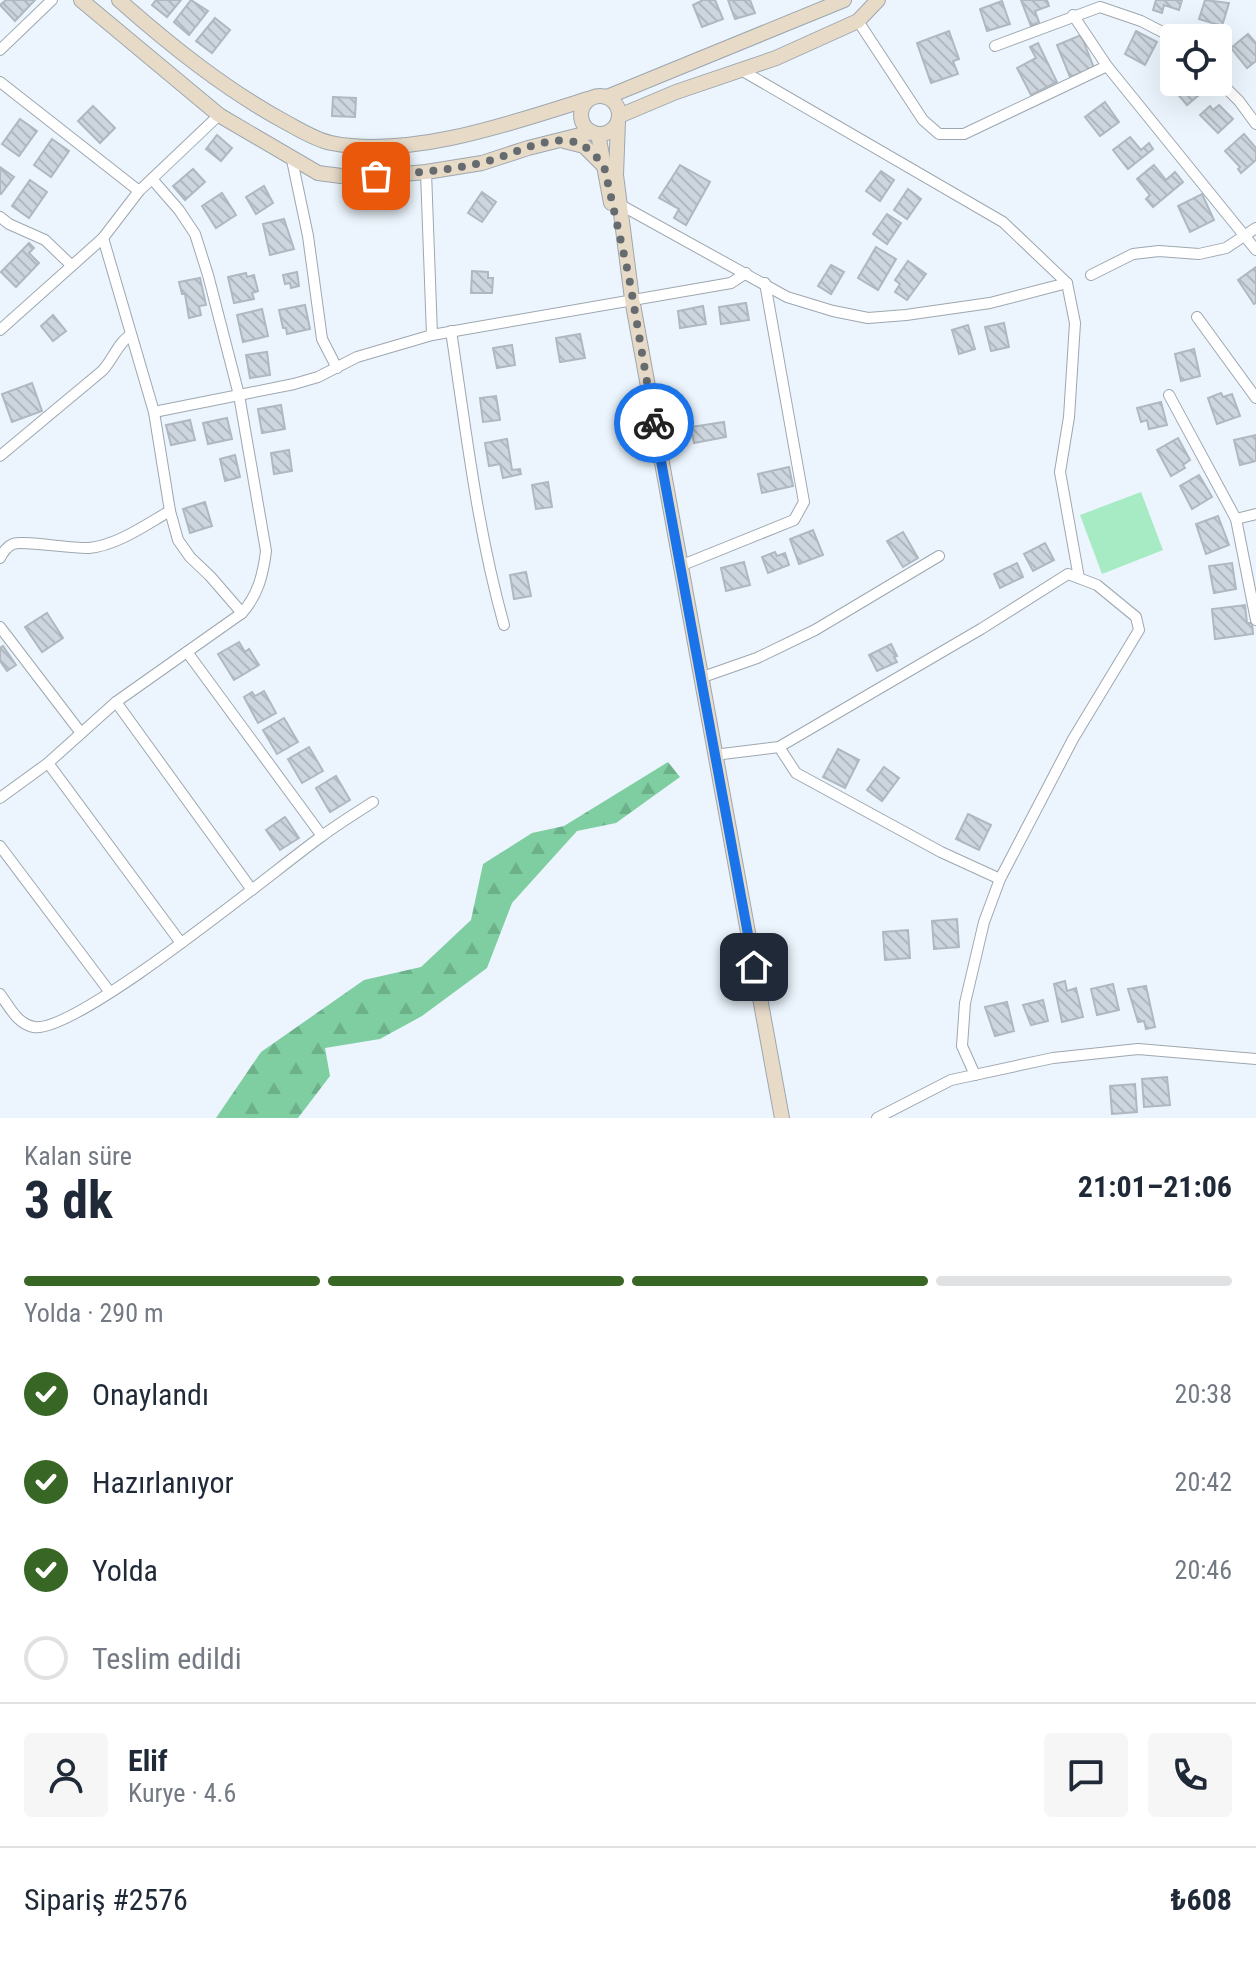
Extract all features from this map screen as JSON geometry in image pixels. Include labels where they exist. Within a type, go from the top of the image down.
[{"type":"main road","points":[[81,0],[219,115],[318,173],[357,178],[482,163],[559,140],[610,131],[618,119],[676,92],[776,58],[858,21],[878,0]]},
{"type":"main road","points":[[119,0],[162,38],[254,105],[329,143],[388,147],[438,141],[601,95],[616,105],[615,157],[632,299],[782,1118]]},
{"type":"main road","points":[[607,97],[844,0]]},
{"type":"main road","points":[[588,99],[581,117],[583,124],[595,133],[629,277]]},
{"type":"main road","points":[[559,140],[584,146],[604,166]]},
{"type":"street","points":[[0,50],[52,0]]},
{"type":"street","points":[[995,46],[1100,7],[1160,31]]},
{"type":"street","points":[[1073,15],[1107,66],[1251,232],[1256,250]]},
{"type":"street","points":[[858,21],[923,120],[939,134],[964,134],[1107,66]]},
{"type":"street","points":[[741,70],[1003,222],[1067,283],[1075,323],[1069,417],[1060,472],[1079,578]]},
{"type":"street","points":[[0,82],[139,191]]},
{"type":"street","points":[[1232,94],[1256,124]]},
{"type":"street","points":[[0,330],[103,238],[139,191],[219,115]]},
{"type":"street","points":[[292,160],[308,236],[322,339],[337,368]]},
{"type":"street","points":[[426,172],[432,335]]},
{"type":"street","points":[[0,798],[48,763],[116,702],[242,613],[259,586],[266,551],[239,395],[208,275],[195,234],[152,179]]},
{"type":"street","points":[[619,204],[787,297],[868,318],[990,303],[1067,283]]},
{"type":"street","points":[[0,217],[45,240],[71,265]]},
{"type":"street","points":[[1091,275],[1133,254],[1159,251],[1199,254],[1226,248],[1251,232]]},
{"type":"street","points":[[103,238],[154,412],[170,511],[178,540],[242,613]]},
{"type":"street","points":[[154,412],[306,381],[357,357],[432,335],[731,283],[746,273]]},
{"type":"street","points":[[680,566],[794,520],[804,502],[765,283]]},
{"type":"street","points":[[1197,317],[1256,398]]},
{"type":"street","points":[[451,331],[477,500],[492,583],[504,625]]},
{"type":"street","points":[[0,456],[102,371],[112,361],[125,338],[131,335]]},
{"type":"street","points":[[1169,395],[1236,519],[1256,620]]},
{"type":"street","points":[[0,558],[6,549],[18,543],[99,546],[124,537],[170,511]]},
{"type":"street","points":[[1236,519],[1256,514]]},
{"type":"street","points":[[700,678],[757,658],[815,630],[939,556]]},
{"type":"street","points":[[714,755],[779,747],[968,637],[1068,574],[1097,585],[1136,617],[1139,630],[1073,739],[1000,879],[984,922],[965,1003],[962,1046],[975,1075]]},
{"type":"street","points":[[0,627],[81,733]]},
{"type":"street","points":[[187,652],[322,836]]},
{"type":"street","points":[[116,702],[252,890]]},
{"type":"street","points":[[779,747],[796,773],[941,852],[1000,879]]},
{"type":"street","points":[[48,763],[181,943]]},
{"type":"street","points":[[0,994],[19,1020],[29,1026],[39,1027],[67,1017],[181,943],[322,836],[373,802]]},
{"type":"street","points":[[0,846],[109,991]]},
{"type":"street","points":[[877,1118],[951,1080],[1053,1058],[1138,1049],[1256,1059]]},
{"type":"green space","points":[[1141,492],[1163,550],[1102,574],[1080,515]]},
{"type":"green space","points":[[668,762],[680,777],[616,823],[577,831],[512,903],[487,968],[422,1016],[380,1039],[325,1048],[330,1076],[298,1118],[216,1118],[261,1052],[364,980],[421,967],[471,920],[483,864],[532,833],[564,826]]},
{"type":"building","points":[[6,0],[35,0],[15,21],[0,5]]},
{"type":"building","points":[[156,0],[181,0],[167,17],[152,5]]},
{"type":"building","points":[[191,0],[208,11],[189,35],[174,22]]},
{"type":"building","points":[[703,0],[715,0],[723,19],[702,27],[693,5]]},
{"type":"building","points":[[728,0],[750,0],[755,13],[735,19]]},
{"type":"building","points":[[1021,0],[1047,0],[1049,6],[1035,11],[1039,22],[1031,26]]},
{"type":"building","points":[[1156,0],[1182,0],[1179,10],[1164,5],[1162,13],[1153,10]]},
{"type":"building","points":[[1205,0],[1229,3],[1223,24],[1199,19]]},
{"type":"building","points":[[1002,1],[1010,24],[987,31],[980,9]]},
{"type":"building","points":[[215,18],[230,30],[212,53],[196,41]]},
{"type":"building","points":[[949,31],[959,59],[953,61],[958,74],[931,83],[917,43]]},
{"type":"building","points":[[1136,31],[1157,42],[1145,65],[1125,54]]},
{"type":"building","points":[[1248,34],[1256,43],[1256,61],[1247,68],[1232,47]]},
{"type":"building","points":[[1081,35],[1094,68],[1070,77],[1057,45]]},
{"type":"building","points":[[1038,43],[1057,82],[1031,95],[1017,68],[1036,58],[1030,47]]},
{"type":"building","points":[[1179,96],[1198,96],[1187,105]]},
{"type":"building","points":[[333,97],[356,98],[355,117],[332,116]]},
{"type":"building","points":[[1105,102],[1119,122],[1100,136],[1085,117]]},
{"type":"building","points":[[1219,105],[1233,119],[1218,133],[1200,115],[1210,106],[1213,110]]},
{"type":"building","points":[[93,106],[115,128],[100,143],[78,121]]},
{"type":"building","points":[[20,119],[37,131],[19,156],[2,144]]},
{"type":"building","points":[[1244,134],[1256,148],[1256,160],[1241,173],[1240,167],[1225,151]]},
{"type":"building","points":[[217,135],[232,148],[221,161],[206,149]]},
{"type":"building","points":[[1130,137],[1141,150],[1149,143],[1153,149],[1128,169],[1113,150]]},
{"type":"building","points":[[52,139],[69,151],[51,177],[34,165]]},
{"type":"building","points":[[680,165],[710,182],[686,225],[674,218],[679,209],[659,198]]},
{"type":"building","points":[[1154,165],[1166,180],[1175,172],[1183,182],[1153,207],[1146,199],[1150,195],[1137,179]]},
{"type":"building","points":[[0,167],[14,177],[1,194],[0,193]]},
{"type":"building","points":[[193,169],[205,182],[185,200],[173,186]]},
{"type":"building","points":[[881,171],[894,180],[880,201],[866,191]]},
{"type":"building","points":[[30,180],[47,192],[29,218],[12,206]]},
{"type":"building","points":[[264,186],[273,203],[256,214],[246,197]]},
{"type":"building","points":[[908,189],[921,199],[907,219],[894,210]]},
{"type":"building","points":[[482,192],[496,202],[482,222],[468,213]]},
{"type":"building","points":[[222,193],[236,215],[216,228],[202,206]]},
{"type":"building","points":[[1202,194],[1214,220],[1190,232],[1178,206]]},
{"type":"building","points":[[887,214],[901,223],[887,244],[873,234]]},
{"type":"building","points":[[284,219],[294,249],[270,255],[263,224]]},
{"type":"building","points":[[29,243],[34,248],[29,253],[39,263],[16,287],[1,272]]},
{"type":"building","points":[[876,247],[896,259],[878,290],[858,278]]},
{"type":"building","points":[[908,261],[926,274],[907,300],[895,292],[900,284],[895,280]]},
{"type":"building","points":[[831,265],[844,272],[831,294],[818,286]]},
{"type":"building","points":[[1256,267],[1256,303],[1254,304],[1238,280]]},
{"type":"building","points":[[472,271],[488,272],[488,278],[493,278],[492,293],[471,293]]},
{"type":"building","points":[[297,272],[299,286],[291,288],[290,283],[285,284],[283,275]]},
{"type":"building","points":[[246,273],[247,277],[254,275],[258,291],[252,293],[254,299],[234,303],[228,277]]},
{"type":"building","points":[[200,278],[206,305],[199,306],[201,315],[189,318],[185,294],[182,294],[179,282]]},
{"type":"building","points":[[746,303],[749,320],[721,324],[719,307]]},
{"type":"building","points":[[305,305],[310,329],[287,334],[279,310]]},
{"type":"building","points":[[703,306],[706,324],[680,328],[678,311]]},
{"type":"building","points":[[262,309],[268,336],[243,342],[237,315]]},
{"type":"building","points":[[53,315],[66,331],[53,341],[41,326]]},
{"type":"building","points":[[1004,323],[1009,347],[991,351],[985,327]]},
{"type":"building","points":[[968,325],[975,349],[959,354],[952,330]]},
{"type":"building","points":[[580,334],[585,358],[560,362],[556,338]]},
{"type":"building","points":[[512,345],[515,365],[497,368],[493,348]]},
{"type":"building","points":[[1194,349],[1200,376],[1181,381],[1175,354]]},
{"type":"building","points":[[267,352],[270,375],[250,378],[246,355]]},
{"type":"building","points":[[32,383],[42,411],[12,422],[2,394]]},
{"type":"building","points":[[1221,393],[1223,397],[1232,394],[1240,416],[1217,424],[1208,398]]},
{"type":"building","points":[[496,396],[500,420],[483,422],[480,398]]},
{"type":"building","points":[[1161,402],[1167,425],[1149,429],[1147,420],[1141,422],[1137,408]]},
{"type":"building","points":[[281,405],[285,429],[262,433],[258,409]]},
{"type":"building","points":[[227,418],[232,439],[208,444],[203,423]]},
{"type":"building","points":[[190,420],[195,440],[171,445],[166,425]]},
{"type":"building","points":[[724,422],[726,437],[694,443],[691,427]]},
{"type":"building","points":[[1256,435],[1256,461],[1240,465],[1234,440]]},
{"type":"building","points":[[1178,438],[1190,460],[1183,465],[1185,468],[1171,476],[1157,450]]},
{"type":"building","points":[[507,439],[512,470],[520,469],[521,474],[503,478],[500,464],[489,466],[485,443]]},
{"type":"building","points":[[289,450],[292,471],[274,474],[271,453]]},
{"type":"building","points":[[235,455],[240,477],[225,481],[220,459]]},
{"type":"building","points":[[789,467],[793,486],[762,493],[758,474]]},
{"type":"building","points":[[1199,475],[1212,497],[1192,509],[1180,486]]},
{"type":"building","points":[[548,482],[552,507],[536,509],[532,485]]},
{"type":"building","points":[[205,502],[212,526],[190,533],[183,509]]},
{"type":"building","points":[[1218,516],[1229,545],[1206,554],[1196,524]]},
{"type":"building","points":[[813,530],[823,555],[799,564],[790,539]]},
{"type":"building","points":[[903,532],[918,558],[903,567],[887,541]]},
{"type":"building","points":[[1045,543],[1054,560],[1033,571],[1024,554]]},
{"type":"building","points":[[775,552],[777,556],[785,553],[789,565],[768,573],[762,557]]},
{"type":"building","points":[[744,562],[750,585],[726,591],[721,568]]},
{"type":"building","points":[[1017,563],[1023,577],[1000,588],[994,574]]},
{"type":"building","points":[[1232,563],[1236,589],[1214,593],[1209,566]]},
{"type":"building","points":[[526,572],[531,596],[514,599],[510,575]]},
{"type":"building","points":[[1245,605],[1247,623],[1252,623],[1253,634],[1215,639],[1212,609]]},
{"type":"building","points":[[47,613],[63,638],[42,652],[25,627]]},
{"type":"building","points":[[239,642],[245,652],[249,649],[259,665],[234,680],[218,654]]},
{"type":"building","points":[[891,644],[897,662],[877,671],[869,655]]},
{"type":"building","points":[[3,646],[16,665],[7,671],[0,661],[0,648]]},
{"type":"building","points":[[264,691],[276,713],[258,723],[244,697],[252,692],[255,696]]},
{"type":"building","points":[[284,718],[298,742],[277,754],[263,730]]},
{"type":"building","points":[[309,747],[323,771],[302,783],[288,759]]},
{"type":"building","points":[[838,749],[859,760],[845,788],[823,777]]},
{"type":"building","points":[[884,767],[899,778],[882,801],[867,790]]},
{"type":"building","points":[[336,776],[350,800],[330,812],[316,788]]},
{"type":"building","points":[[968,814],[991,825],[979,850],[956,839]]},
{"type":"building","points":[[285,817],[299,838],[280,850],[266,830]]},
{"type":"building","points":[[957,919],[959,947],[934,949],[932,921]]},
{"type":"building","points":[[908,930],[910,958],[885,960],[883,932]]},
{"type":"building","points":[[1065,981],[1067,991],[1076,988],[1083,1017],[1062,1022],[1054,984]]},
{"type":"building","points":[[1113,984],[1119,1010],[1097,1015],[1091,989]]},
{"type":"building","points":[[1146,986],[1155,1027],[1146,1029],[1144,1021],[1138,1022],[1128,989]]},
{"type":"building","points":[[1043,1000],[1048,1021],[1031,1025],[1023,1005]]},
{"type":"building","points":[[1007,1002],[1014,1031],[995,1036],[985,1007]]},
{"type":"building","points":[[1167,1077],[1170,1105],[1144,1107],[1142,1079]]},
{"type":"building","points":[[1135,1084],[1137,1112],[1112,1114],[1110,1086]]},
{"type":"way so far","points":[[376,176],[482,163],[559,140],[573,141],[592,151],[604,166],[629,277],[654,423]]},
{"type":"route","points":[[654,423],[754,967]]}]
